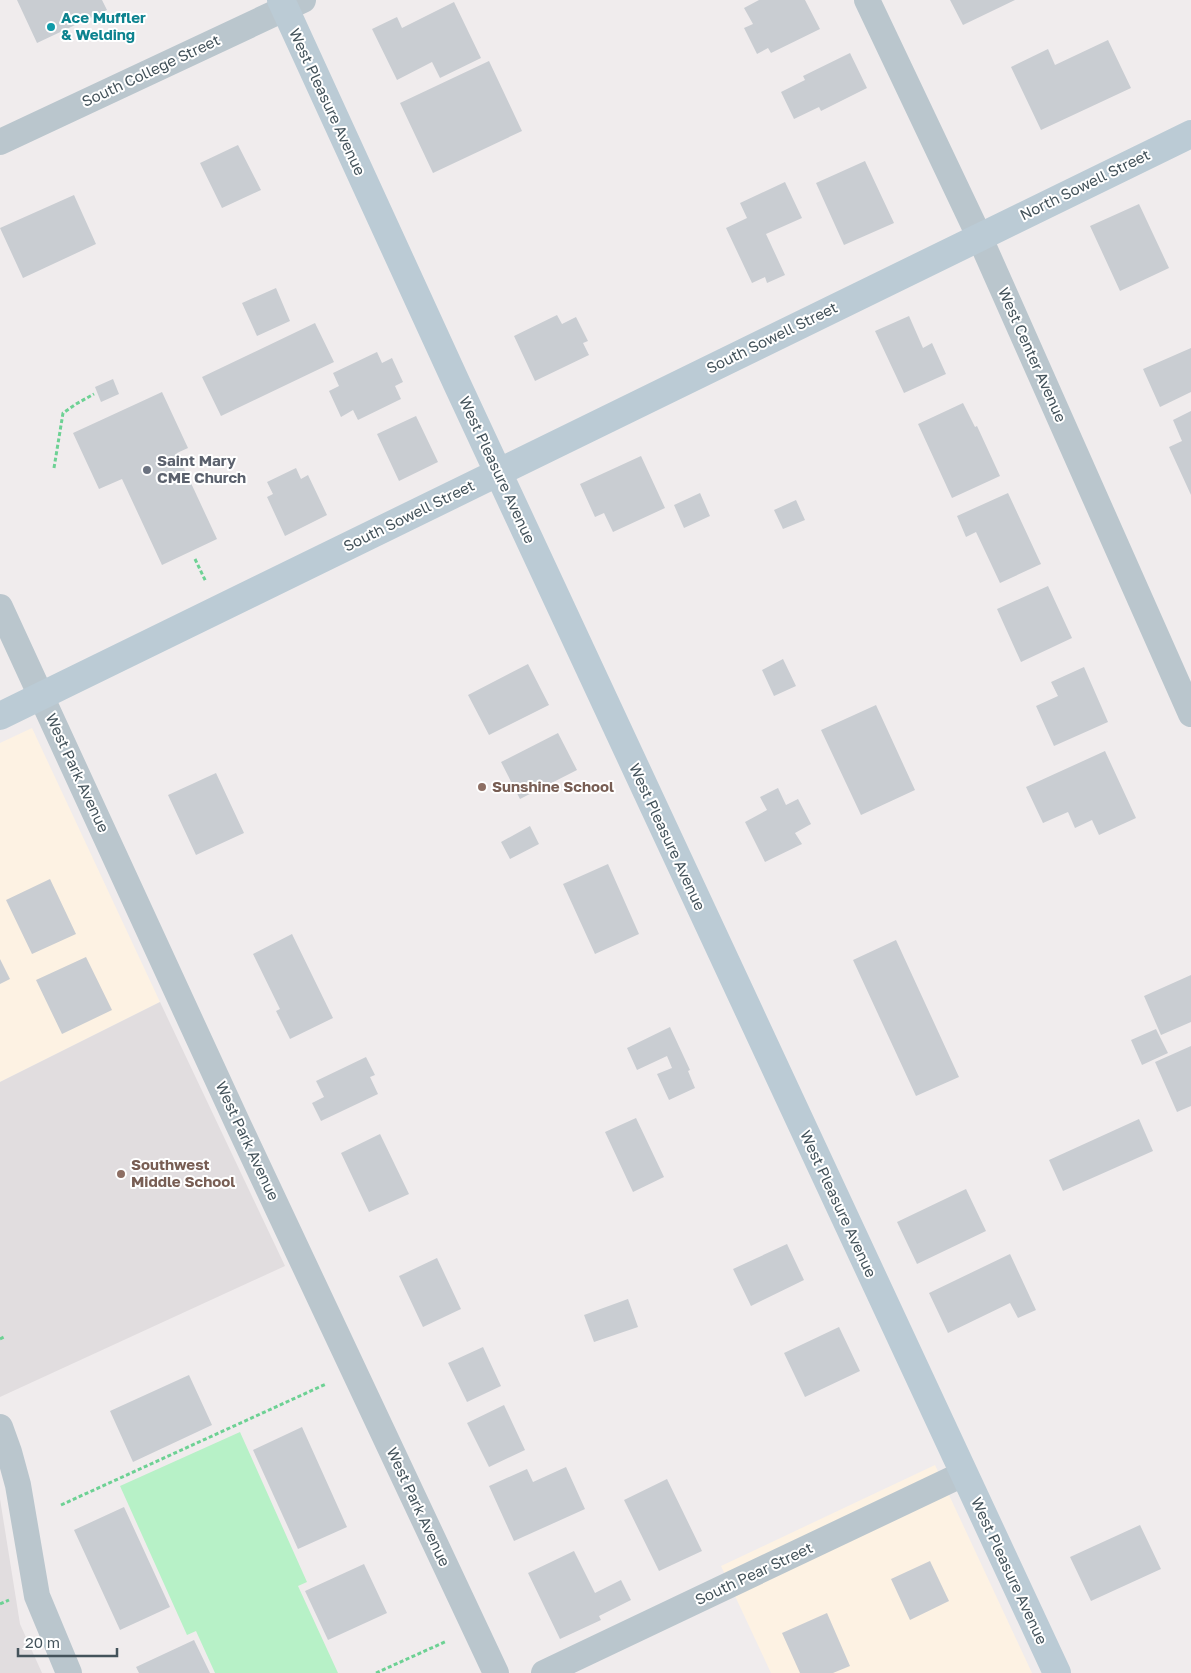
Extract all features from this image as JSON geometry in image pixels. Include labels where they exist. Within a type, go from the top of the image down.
[{"type":"street","name":"West Center Avenue","points":[[867,0],[979,236],[1191,714]]},
{"type":"street","name":"South College Street","points":[[0,142],[289,3]]},
{"type":"street","name":"West Pleasure Avenue","points":[[289,3],[498,472],[1057,1673]]},
{"type":"street","name":"North Sowell Street","points":[[979,236],[1191,134]]},
{"type":"street","name":"South Sowell Street","points":[[0,716],[979,236]]},
{"type":"street","name":"West Park Avenue","points":[[0,607],[237,1122],[496,1673]]},
{"type":"street","points":[[0,1427],[18,1485],[37,1596],[69,1673]]},
{"type":"street","name":"South Pear Street","points":[[544,1673],[964,1474]]},
{"type":"path","points":[[54,468],[63,413],[94,394]]},
{"type":"path","points":[[61,1505],[329,1382]]},
{"type":"path","points":[[376,1673],[448,1640]]},
{"type":"shaded area","points":[[32,728],[160,1002],[0,1082],[0,743]]},
{"type":"shaded area","name":"Southwest Middle School","points":[[160,1002],[285,1266],[0,1397],[0,1082]]},
{"type":"shaded area","points":[[935,1465],[1032,1673],[771,1673],[721,1566]]},
{"type":"shaded area","points":[[0,1499],[20,1624],[42,1673],[0,1673]]},
{"type":"green space","points":[[240,1432],[307,1582],[298,1586],[338,1673],[215,1673],[196,1631],[187,1635],[120,1486]]},
{"type":"building","name":"Ace Muffler & Welding","points":[[17,0],[102,0],[107,10],[37,43]]},
{"type":"building","points":[[759,0],[805,0],[820,29],[771,53],[768,48],[757,54],[744,28],[753,24],[744,8]]},
{"type":"building","points":[[950,0],[1015,0],[963,25]]},
{"type":"building","points":[[454,2],[481,58],[440,78],[432,62],[397,80],[372,29],[397,17],[402,28]]},
{"type":"building","points":[[1108,40],[1131,88],[1041,130],[1011,67],[1048,49],[1055,65]]},
{"type":"building","points":[[850,53],[867,88],[821,111],[819,107],[794,119],[781,92],[805,80],[803,76]]},
{"type":"building","points":[[489,61],[522,131],[433,173],[400,103]]},
{"type":"building","points":[[238,145],[261,190],[222,208],[200,163]]},
{"type":"building","points":[[865,161],[894,223],[844,245],[816,183]]},
{"type":"building","points":[[785,182],[802,218],[766,234],[785,275],[767,283],[765,277],[752,283],[726,228],[747,218],[740,203]]},
{"type":"building","points":[[74,195],[96,244],[23,278],[0,228]]},
{"type":"building","points":[[1139,204],[1169,268],[1120,291],[1090,226]]},
{"type":"building","points":[[276,288],[290,321],[257,336],[242,303]]},
{"type":"building","points":[[557,315],[562,324],[576,317],[588,341],[583,343],[589,355],[535,381],[514,336]]},
{"type":"building","points":[[909,316],[923,348],[932,343],[946,374],[904,393],[875,331]]},
{"type":"building","points":[[315,323],[334,362],[221,416],[202,377]]},
{"type":"building","points":[[1191,348],[1191,392],[1160,407],[1143,369]]},
{"type":"building","points":[[377,352],[382,363],[392,358],[403,382],[395,386],[401,399],[358,420],[353,410],[341,417],[329,391],[339,386],[333,373]]},
{"type":"building","points":[[113,379],[119,394],[101,402],[95,387]]},
{"type":"building","name":"Saint Mary CME Church","points":[[162,392],[188,448],[177,453],[217,539],[162,565],[122,479],[99,489],[73,433]]},
{"type":"building","points":[[963,403],[975,427],[977,426],[1000,476],[952,498],[918,424]]},
{"type":"building","points":[[1191,411],[1191,495],[1169,447],[1182,441],[1173,420]]},
{"type":"building","points":[[416,416],[438,462],[399,481],[377,434]]},
{"type":"building","points":[[641,456],[665,508],[613,532],[604,513],[595,517],[580,484]]},
{"type":"building","points":[[296,468],[301,479],[308,475],[327,515],[285,536],[267,497],[273,494],[267,482]]},
{"type":"building","points":[[700,493],[710,516],[684,528],[674,505]]},
{"type":"building","points":[[1008,493],[1041,564],[1000,583],[976,532],[966,537],[957,516]]},
{"type":"building","points":[[796,500],[805,520],[783,529],[774,510]]},
{"type":"building","points":[[1048,586],[1072,638],[1021,662],[997,609]]},
{"type":"building","points":[[783,659],[796,686],[774,696],[762,670]]},
{"type":"building","points":[[528,664],[549,705],[489,735],[468,695]]},
{"type":"building","points":[[1084,667],[1108,722],[1054,746],[1036,706],[1058,696],[1051,682]]},
{"type":"building","points":[[876,705],[915,790],[861,815],[821,730]]},
{"type":"building","points":[[558,733],[577,770],[520,799],[501,762]]},
{"type":"building","points":[[1105,751],[1136,818],[1099,835],[1092,820],[1075,828],[1068,812],[1043,823],[1026,787]]},
{"type":"building","points":[[216,773],[244,833],[196,855],[168,795]]},
{"type":"building","points":[[778,788],[786,805],[798,799],[811,824],[795,833],[802,844],[765,862],[745,822],[767,810],[760,797]]},
{"type":"building","points":[[530,826],[539,844],[510,859],[501,842]]},
{"type":"building","points":[[608,864],[639,934],[595,954],[563,884]]},
{"type":"building","points":[[50,879],[76,934],[32,954],[6,900]]},
{"type":"building","points":[[292,934],[333,1018],[290,1039],[276,1011],[280,1009],[253,954]]},
{"type":"building","points":[[896,940],[959,1077],[916,1096],[853,960]]},
{"type":"building","points":[[86,957],[112,1010],[62,1034],[36,980]]},
{"type":"building","points":[[0,959],[10,979],[0,984]]},
{"type":"building","points":[[1191,975],[1191,1022],[1161,1035],[1144,996]]},
{"type":"building","points":[[670,1027],[690,1070],[688,1071],[695,1088],[669,1100],[657,1074],[672,1068],[667,1056],[637,1070],[627,1048]]},
{"type":"building","points":[[1156,1029],[1168,1053],[1142,1065],[1131,1040]]},
{"type":"building","points":[[1191,1046],[1191,1106],[1177,1112],[1155,1062]]},
{"type":"building","points":[[366,1057],[375,1075],[370,1077],[378,1094],[321,1121],[312,1103],[324,1097],[316,1081]]},
{"type":"building","points":[[636,1118],[664,1177],[633,1192],[605,1132]]},
{"type":"building","points":[[1139,1119],[1153,1151],[1063,1191],[1049,1160]]},
{"type":"building","points":[[380,1134],[409,1194],[369,1212],[341,1153]]},
{"type":"building","points":[[966,1189],[986,1231],[917,1264],[897,1222]]},
{"type":"building","points":[[787,1244],[804,1280],[751,1306],[733,1269]]},
{"type":"building","points":[[1010,1254],[1036,1310],[1018,1318],[1010,1303],[948,1333],[929,1293]]},
{"type":"building","points":[[437,1258],[461,1309],[423,1327],[399,1276]]},
{"type":"building","points":[[628,1299],[638,1327],[594,1342],[584,1315]]},
{"type":"building","points":[[839,1327],[860,1371],[805,1397],[784,1353]]},
{"type":"building","points":[[483,1347],[501,1386],[467,1402],[448,1363]]},
{"type":"building","points":[[189,1375],[212,1425],[133,1462],[110,1411]]},
{"type":"building","points":[[504,1405],[525,1450],[489,1467],[467,1423]]},
{"type":"building","points":[[302,1427],[347,1527],[298,1549],[253,1450]]},
{"type":"building","points":[[566,1467],[585,1509],[514,1541],[489,1486],[527,1469],[533,1482]]},
{"type":"building","points":[[667,1479],[702,1551],[659,1571],[624,1500]]},
{"type":"building","points":[[124,1507],[170,1607],[120,1630],[74,1530]]},
{"type":"building","points":[[1140,1525],[1161,1569],[1091,1601],[1070,1557]]},
{"type":"building","points":[[574,1551],[595,1593],[621,1580],[631,1600],[599,1616],[601,1620],[560,1639],[528,1573]]},
{"type":"building","points":[[930,1561],[949,1601],[910,1620],[891,1579]]},
{"type":"building","points":[[364,1564],[387,1613],[328,1640],[305,1591]]},
{"type":"building","points":[[827,1613],[850,1666],[833,1673],[800,1673],[782,1633]]},
{"type":"building","points":[[194,1640],[210,1673],[139,1673],[136,1667]]},
{"type":"place","name":"Ace Muffler & Welding","points":[[51,27]]},
{"type":"place","name":"Saint Mary CME Church","points":[[147,470]]},
{"type":"place","name":"Sunshine School","points":[[482,787]]},
{"type":"place","name":"Southwest Middle School","points":[[121,1174]]}]
